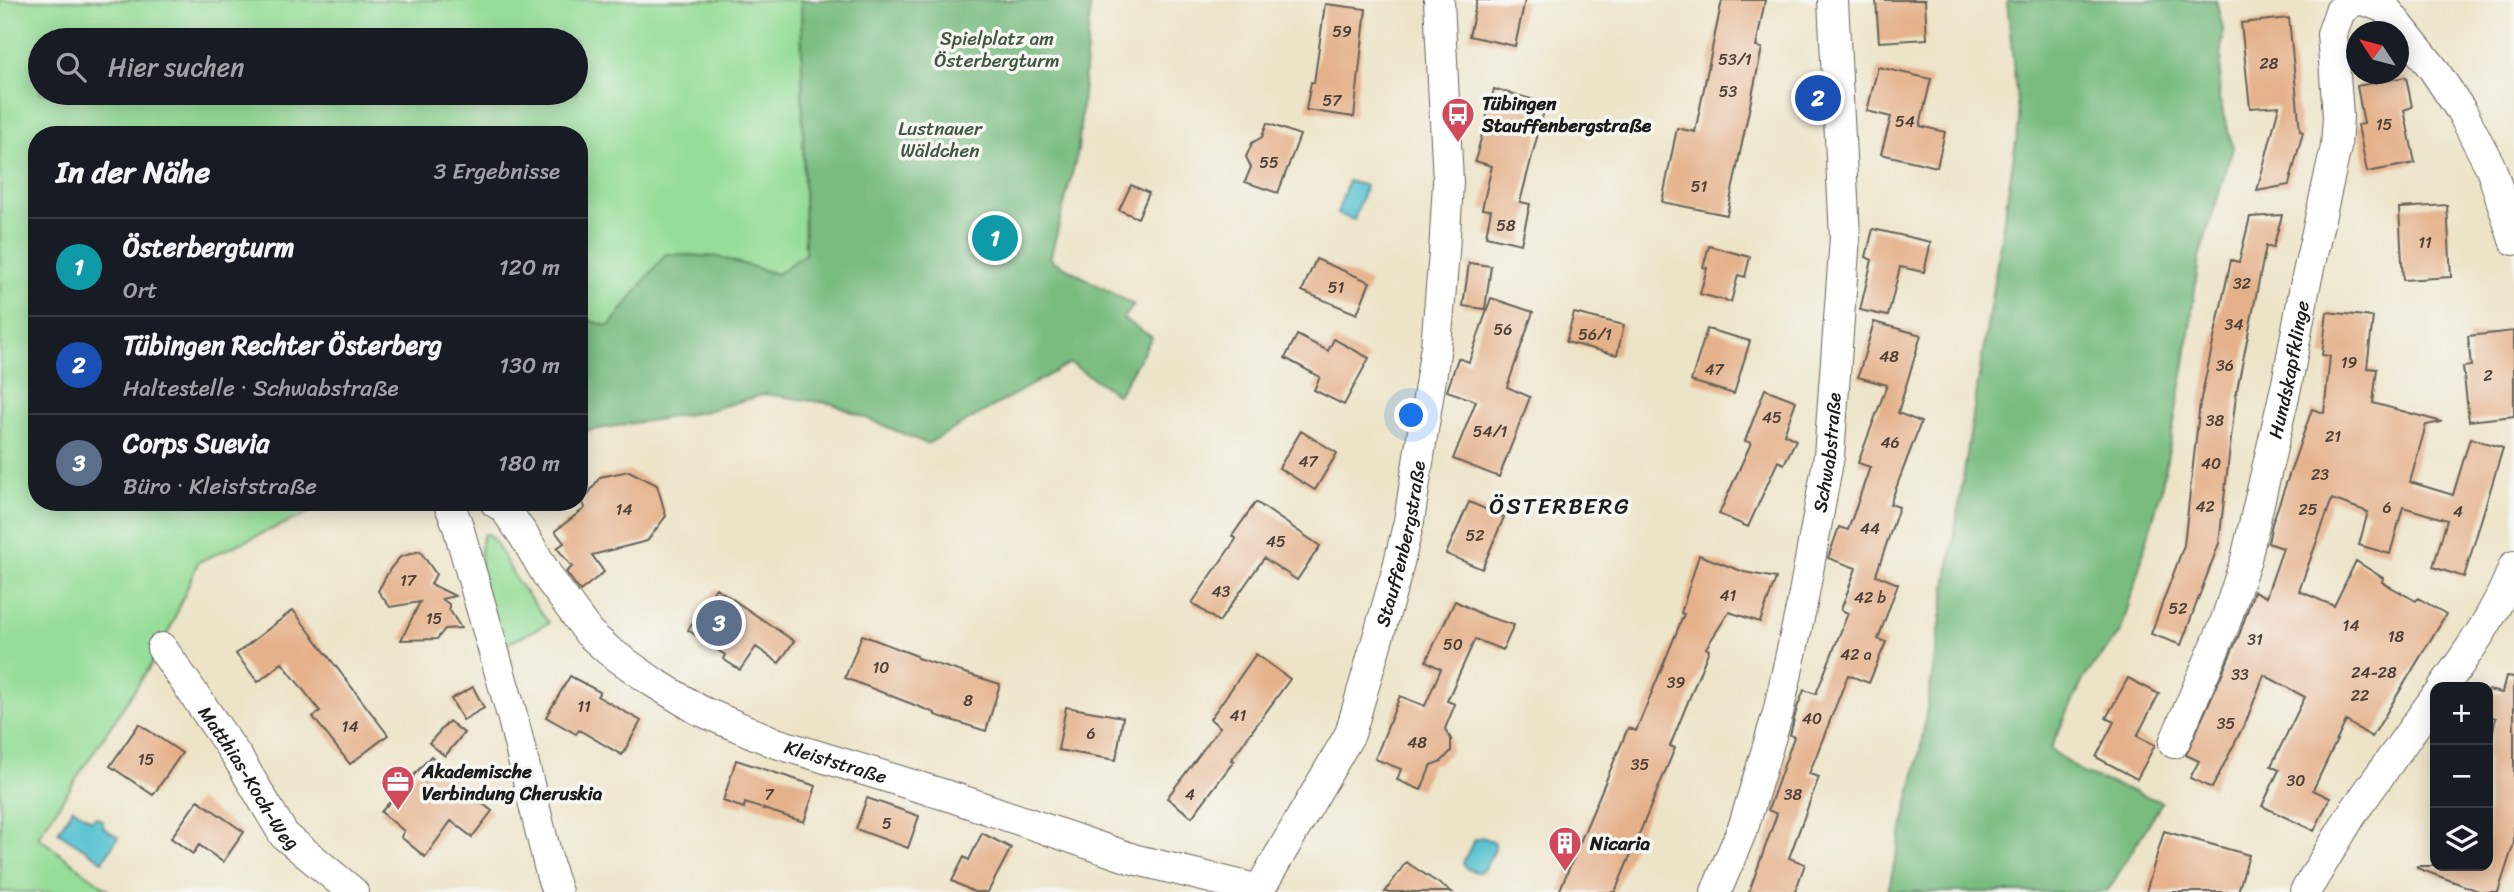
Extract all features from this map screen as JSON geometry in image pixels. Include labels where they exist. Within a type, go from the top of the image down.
[{"type":"street","name":"Stauffenbergstraße","points":[[1259,891],[1350,734],[1409,521],[1436,346],[1446,230],[1448,169],[1439,0]]},
{"type":"street","name":"Schwabstraße","points":[[1716,892],[1744,825],[1778,713],[1802,604],[1829,456],[1845,237],[1833,0]]},
{"type":"street","name":"Hundskapfklinge","points":[[2174,743],[2224,626],[2246,559],[2287,383],[2309,262],[2336,148],[2337,103],[2332,34],[2340,11],[2353,1],[2363,0],[2385,8],[2432,67],[2462,111],[2491,169],[2514,240]]},
{"type":"street","points":[[452,511],[512,715],[557,892]]},
{"type":"street","name":"Kleiststraße","points":[[506,511],[550,580],[589,633],[609,651],[653,682],[699,710],[776,743],[955,798],[1133,859],[1259,891]]},
{"type":"street","points":[[2447,682],[2491,615],[2514,566]]},
{"type":"street","name":"Matthias-Koch-Weg","points":[[162,648],[237,758],[284,835],[353,892]]},
{"type":"street","points":[[2305,892],[2352,814],[2430,705]]},
{"type":"green space","points":[[0,0],[801,0],[805,254],[777,274],[718,257],[666,254],[609,327],[588,321],[588,126],[28,126],[28,511],[313,511],[198,562],[162,648],[38,837],[111,892],[0,892]]},
{"type":"green space","name":"Lustnauer Wäldchen","points":[[801,0],[1091,0],[1078,151],[1050,259],[1134,305],[1123,319],[1152,337],[1118,395],[1070,363],[927,444],[833,404],[766,394],[703,412],[588,431],[588,320],[609,326],[666,254],[718,257],[777,274],[805,254]]},
{"type":"green space","points":[[2007,0],[2216,0],[2223,29],[2219,98],[2233,148],[2199,258],[2185,364],[2161,491],[2121,631],[2084,678],[2050,749],[2083,773],[2162,802],[2107,892],[1888,892],[1921,746],[2019,123]]},
{"type":"green space","points":[[484,534],[488,534],[496,543],[517,581],[549,623],[503,646],[482,575],[480,560]]},
{"type":"water","points":[[1348,181],[1366,186],[1354,220],[1337,214]]},
{"type":"water","points":[[73,808],[91,820],[96,817],[103,821],[103,827],[118,837],[103,861],[58,832]]},
{"type":"water","points":[[1482,837],[1495,843],[1495,848],[1485,868],[1475,872],[1466,868],[1463,863],[1473,841]]},
{"type":"building","points":[[1477,0],[1525,0],[1515,46],[1469,36]]},
{"type":"building","points":[[1722,0],[1765,0],[1756,47],[1762,48],[1727,215],[1662,202],[1677,128],[1695,132]]},
{"type":"building","points":[[1876,0],[1925,0],[1927,39],[1879,42]]},
{"type":"building","points":[[1325,4],[1366,9],[1354,117],[1306,110],[1311,82],[1314,83]]},
{"type":"building","points":[[2289,18],[2300,131],[2303,132],[2289,185],[2257,191],[2279,106],[2250,108],[2241,23]]},
{"type":"building","points":[[1878,67],[1931,79],[1920,126],[1945,132],[1937,167],[1881,154],[1891,117],[1867,111]]},
{"type":"building","points":[[2407,84],[2412,107],[2404,110],[2415,163],[2367,172],[2358,125],[2364,124],[2357,86]]},
{"type":"building","points":[[1494,89],[1546,103],[1520,202],[1530,204],[1521,244],[1486,236],[1491,210],[1482,209],[1492,166],[1475,161]]},
{"type":"building","points":[[1267,123],[1300,135],[1278,193],[1245,182],[1251,167],[1246,157],[1252,143],[1262,137]]},
{"type":"building","points":[[1131,185],[1149,193],[1138,218],[1119,210]]},
{"type":"building","points":[[2447,205],[2451,277],[2403,280],[2399,208]]},
{"type":"building","points":[[2282,215],[2273,248],[2266,246],[2236,395],[2219,543],[2181,645],[2151,634],[2184,545],[2200,403],[2231,260],[2239,262],[2250,217]]},
{"type":"building","points":[[1873,229],[1931,242],[1924,272],[1900,267],[1888,316],[1860,310],[1872,260],[1866,257]]},
{"type":"building","points":[[1709,246],[1750,257],[1745,277],[1738,275],[1731,302],[1700,294]]},
{"type":"building","points":[[1316,259],[1370,282],[1357,314],[1302,291]]},
{"type":"building","points":[[1469,263],[1491,266],[1485,309],[1463,306]]},
{"type":"building","points":[[1491,298],[1533,312],[1507,387],[1530,397],[1499,477],[1453,459],[1476,401],[1447,391],[1458,358],[1469,362]]},
{"type":"building","points":[[2327,312],[2373,317],[2367,368],[2377,369],[2373,403],[2442,422],[2426,425],[2410,482],[2453,495],[2470,438],[2503,448],[2464,577],[2433,567],[2447,520],[2403,507],[2390,554],[2359,545],[2368,512],[2332,499],[2299,591],[2334,606],[2356,561],[2383,578],[2382,582],[2446,614],[2372,737],[2346,721],[2313,790],[2330,798],[2314,831],[2262,806],[2279,770],[2271,766],[2305,697],[2264,675],[2247,719],[2212,788],[2190,778],[2199,761],[2186,755],[2240,633],[2254,591],[2266,597],[2283,548],[2268,543],[2272,524],[2312,409],[2324,413],[2330,356],[2322,355]]},
{"type":"building","points":[[1574,313],[1624,325],[1617,355],[1566,342]]},
{"type":"building","points":[[1874,322],[1921,335],[1898,413],[1921,422],[1890,504],[1899,507],[1876,575],[1898,584],[1878,639],[1886,642],[1869,683],[1848,675],[1809,774],[1819,777],[1789,858],[1805,864],[1795,892],[1749,892],[1777,814],[1768,810],[1794,737],[1790,735],[1797,708],[1804,690],[1816,694],[1848,613],[1841,610],[1856,568],[1828,558],[1839,527],[1848,530],[1870,467],[1858,463],[1887,385],[1858,377]]},
{"type":"building","points":[[1707,329],[1750,341],[1734,394],[1691,381]]},
{"type":"building","points":[[2514,331],[2514,416],[2469,421],[2463,367],[2471,366],[2468,336]]},
{"type":"building","points":[[1297,335],[1328,351],[1334,339],[1369,358],[1344,405],[1314,390],[1320,377],[1285,358]]},
{"type":"building","points":[[1765,389],[1796,401],[1784,434],[1796,440],[1784,464],[1778,461],[1748,527],[1719,514],[1751,443],[1745,441]]},
{"type":"building","points":[[1301,431],[1337,453],[1315,490],[1279,468]]},
{"type":"building","points":[[629,471],[657,485],[666,516],[647,541],[592,555],[604,572],[580,591],[566,572],[572,567],[557,548],[564,543],[555,531],[581,511],[588,511],[588,495],[600,477]]},
{"type":"building","points":[[1256,502],[1320,546],[1297,580],[1264,558],[1219,622],[1192,603],[1236,539],[1232,536]]},
{"type":"building","points":[[1469,502],[1504,517],[1482,569],[1446,554]]},
{"type":"building","points":[[420,551],[436,574],[431,584],[455,596],[442,599],[449,604],[449,609],[461,628],[445,629],[437,639],[401,640],[420,602],[390,607],[378,591],[400,557]]},
{"type":"building","points":[[1699,555],[1744,572],[1776,578],[1760,622],[1729,612],[1706,648],[1709,650],[1670,746],[1675,748],[1615,892],[1559,892],[1628,728],[1636,731],[1684,614],[1681,613]]},
{"type":"building","points":[[716,588],[794,641],[779,663],[756,647],[740,670],[723,659],[725,655],[688,630]]},
{"type":"building","points":[[1455,601],[1485,616],[1514,625],[1503,650],[1475,639],[1447,701],[1455,704],[1445,729],[1451,739],[1451,751],[1442,761],[1431,765],[1421,790],[1397,780],[1401,769],[1375,759],[1400,696],[1425,706],[1441,669],[1426,661]]},
{"type":"building","points":[[293,610],[388,735],[350,764],[313,717],[320,711],[282,663],[258,682],[236,654]]},
{"type":"building","points":[[862,635],[917,658],[1000,684],[986,731],[935,715],[845,678]]},
{"type":"building","points":[[1256,654],[1290,679],[1192,817],[1167,798],[1220,727],[1210,719]]},
{"type":"building","points":[[570,676],[600,692],[597,696],[641,721],[622,755],[579,730],[576,734],[546,717]]},
{"type":"building","points":[[2506,676],[2514,677],[2514,843],[2498,892],[2481,892],[2417,866],[2430,866],[2430,871],[2493,871],[2493,730],[2496,718],[2493,717],[2493,691],[2502,693]]},
{"type":"building","points":[[2128,678],[2159,694],[2137,736],[2155,745],[2137,779],[2096,757],[2114,722],[2106,718]]},
{"type":"building","points":[[473,687],[484,708],[463,720],[451,699]]},
{"type":"building","points":[[1066,707],[1123,717],[1116,760],[1058,750]]},
{"type":"building","points":[[449,721],[464,733],[445,756],[429,743]]},
{"type":"building","points":[[139,724],[182,753],[153,795],[110,766]]},
{"type":"building","points":[[431,756],[455,777],[452,780],[492,811],[472,837],[451,821],[425,857],[401,837],[404,831],[381,812]]},
{"type":"building","points":[[736,760],[816,786],[804,822],[745,803],[744,808],[723,801]]},
{"type":"building","points":[[867,798],[919,816],[908,848],[856,829]]},
{"type":"building","points":[[198,800],[244,832],[223,862],[199,845],[193,854],[171,838]]},
{"type":"building","points":[[2164,831],[2249,855],[2238,892],[2146,892]]},
{"type":"building","points":[[982,833],[1011,848],[988,892],[974,892],[952,881],[964,857],[969,860]]},
{"type":"building","points":[[1406,862],[1452,892],[1385,892]]},
{"type":"place","name":"Tübingen Rechter Österberg","points":[[1818,98]]},
{"type":"place","name":"Tübingen Stauffenbergstraße","points":[[1458,144]]},
{"type":"place","name":"Österbergturm","points":[[995,238]]},
{"type":"place","name":"Corps Suevia","points":[[719,623]]},
{"type":"place","name":"Akademische Verbindung Cheruskia","points":[[398,812]]},
{"type":"place","name":"Nicaria","points":[[1565,873]]},
{"type":"district","name":"ÖSTERBERG","points":[[1560,506]]},
{"type":"park label","name":"Spielplatz am Österbergturm","points":[[997,49]]}]
